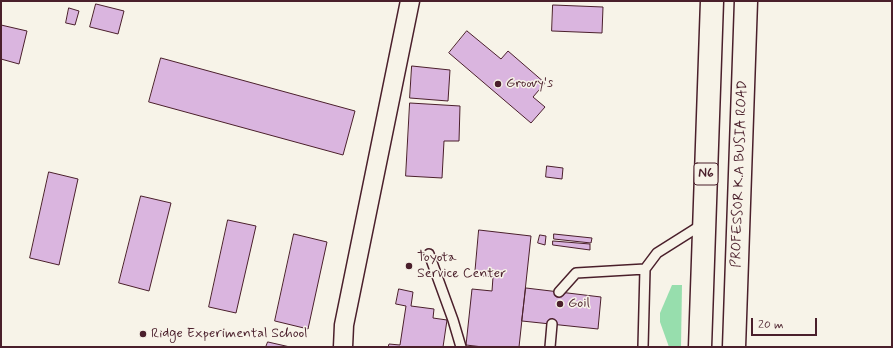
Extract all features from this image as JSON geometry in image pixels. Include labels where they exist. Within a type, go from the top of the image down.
[{"type":"main road","name":"N6","points":[[700,347],[712,1]]},
{"type":"main road","name":"PROFESSOR K.A BUSIA ROAD","points":[[734,347],[746,1]]},
{"type":"main road","points":[[702,275],[736,278]]},
{"type":"street","points":[[343,347],[344,325],[410,1]]},
{"type":"lane","points":[[643,347],[645,269],[657,253],[704,223]]},
{"type":"lane","points":[[429,254],[453,320],[461,347]]},
{"type":"lane","points":[[559,292],[576,273],[645,269]]},
{"type":"lane","points":[[550,347],[552,324]]},
{"type":"green space","points":[[672,285],[682,285],[681,347],[669,347],[660,322],[660,313]]},
{"type":"building","points":[[96,4],[124,11],[118,34],[90,27]]},
{"type":"building","points":[[553,5],[603,7],[602,33],[552,31]]},
{"type":"building","points":[[69,8],[79,11],[75,25],[66,23]]},
{"type":"building","points":[[1,25],[27,31],[19,64],[1,59]]},
{"type":"building","points":[[467,31],[501,59],[508,51],[545,83],[533,97],[545,107],[531,123],[449,53]]},
{"type":"building","points":[[161,58],[355,111],[343,155],[149,102]]},
{"type":"building","points":[[412,66],[450,70],[448,101],[410,98]]},
{"type":"building","points":[[410,103],[460,106],[459,141],[444,141],[442,178],[406,176]]},
{"type":"building","points":[[547,166],[563,168],[562,179],[546,177]]},
{"type":"building","points":[[49,172],[78,179],[59,265],[30,258]]},
{"type":"building","points":[[141,196],[171,203],[149,291],[119,283]]},
{"type":"building","points":[[228,220],[256,226],[236,313],[209,307]]},
{"type":"building","points":[[479,230],[531,236],[519,347],[483,347],[466,345],[472,289],[492,291],[493,277],[475,275]]},
{"type":"building","points":[[294,234],[327,242],[308,329],[275,321]]},
{"type":"building","points":[[554,234],[592,238],[591,243],[554,239]]},
{"type":"building","points":[[540,235],[546,236],[545,245],[538,243]]},
{"type":"building","points":[[553,241],[590,244],[590,250],[553,245]]},
{"type":"building","points":[[526,288],[601,297],[598,329],[522,321]]},
{"type":"building","points":[[399,289],[413,292],[411,306],[434,309],[433,318],[447,320],[443,347],[388,347],[389,344],[400,345],[406,306],[396,304]]},
{"type":"building","points":[[268,342],[290,347],[266,347]]},
{"type":"place","name":"Groovy's","points":[[498,84]]},
{"type":"place","name":"Toyota Service Center","points":[[409,266]]},
{"type":"place","name":"Goil","points":[[560,304]]},
{"type":"place","name":"Ridge Experimental School","points":[[143,334]]}]
